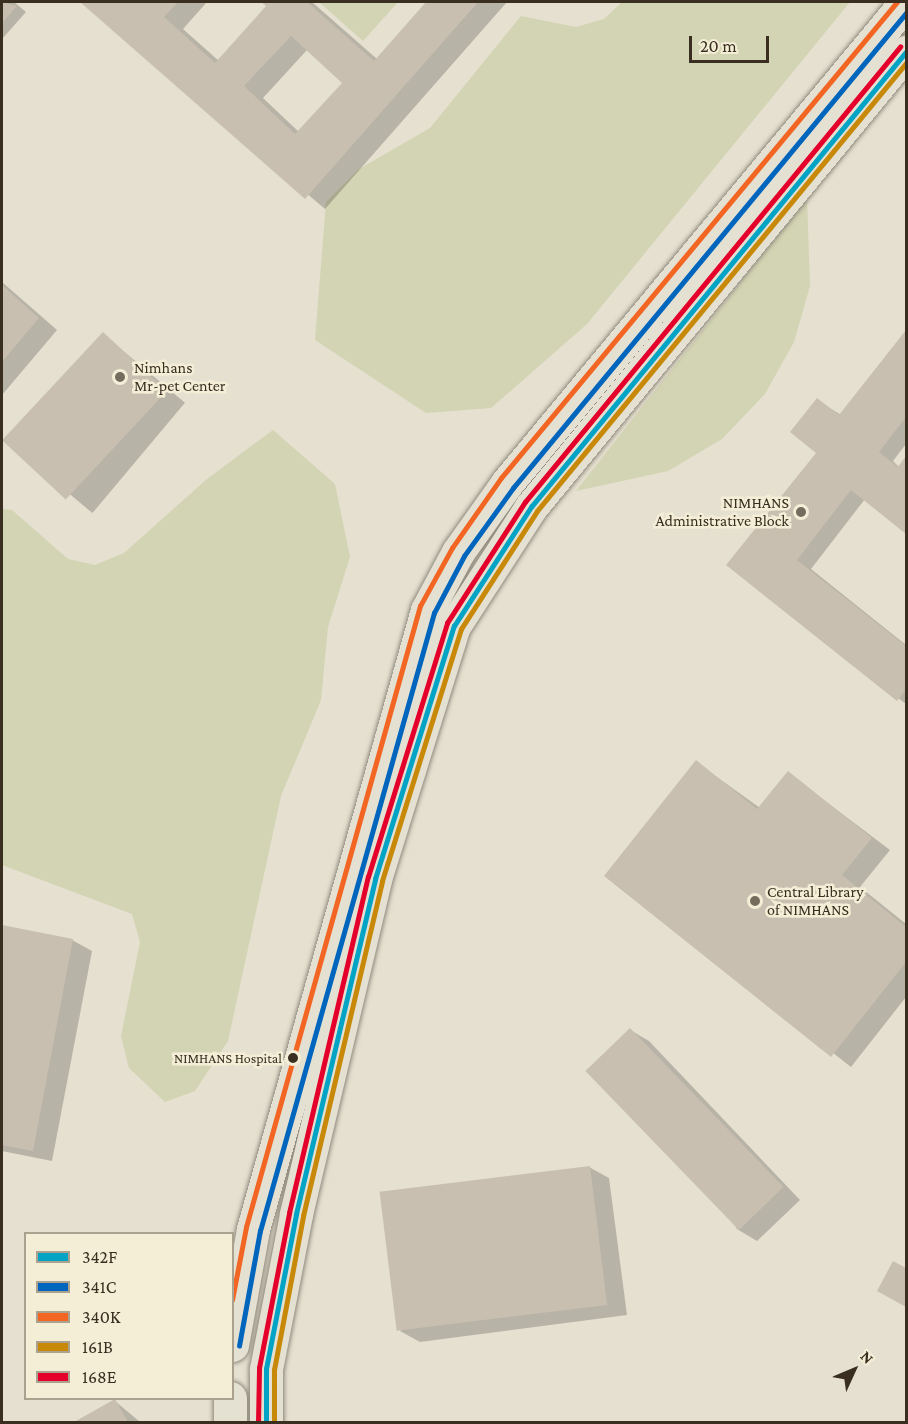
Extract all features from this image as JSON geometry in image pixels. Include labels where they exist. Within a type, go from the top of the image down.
[{"type":"main road","points":[[234,1334],[253,1229],[427,610],[458,552],[507,483],[906,2]]},
{"type":"main road","points":[[266,1422],[266,1369],[296,1214],[375,879],[454,626],[531,507],[906,52]]},
{"type":"main road","points":[[230,1400],[230,1422]]},
{"type":"green space","points":[[319,2],[398,2],[363,41]]},
{"type":"green space","points":[[622,2],[850,2],[587,324],[491,408],[426,413],[315,340],[326,202],[359,169],[430,128],[521,16],[576,27],[604,19]]},
{"type":"green space","points":[[807,198],[810,286],[794,342],[765,394],[722,439],[668,471],[576,491]]},
{"type":"green space","points":[[273,430],[335,484],[350,557],[328,627],[321,700],[281,796],[228,1041],[195,1091],[165,1102],[129,1068],[121,1036],[140,942],[132,914],[2,865],[2,509],[12,510],[68,559],[95,565],[124,553],[207,479]]},
{"type":"building","points":[[2,2],[17,6],[2,23]]},
{"type":"building","points":[[80,2],[178,2],[164,17],[215,63],[266,6],[261,2],[307,2],[374,61],[426,2],[478,2],[305,199]],"holes":[[[291,36],[342,83],[295,134],[244,86]]]},
{"type":"building","points":[[2,285],[39,318],[2,362]]},
{"type":"building","name":"NIMHANS Administrative Block","points":[[906,330],[906,417],[879,452],[898,467],[906,456],[906,534],[851,490],[797,560],[906,646],[906,689],[897,701],[726,565],[816,453],[790,432],[817,398],[839,415]]},
{"type":"building","points":[[103,332],[167,391],[66,500],[2,440]]},
{"type":"building","name":"Central Library of NIMHANS","points":[[696,760],[757,809],[788,771],[872,838],[842,875],[906,927],[906,962],[831,1057],[604,876]]},
{"type":"building","points":[[2,925],[73,939],[33,1151],[2,1145]]},
{"type":"building","points":[[630,1028],[784,1187],[739,1230],[585,1071]]},
{"type":"building","points":[[590,1166],[607,1305],[397,1331],[380,1192]]},
{"type":"building","points":[[893,1261],[906,1268],[906,1307],[877,1291]]},
{"type":"building","points":[[116,1400],[128,1422],[74,1422]]},
{"type":"transit line","name":"340K","points":[[234,1290],[246,1227],[420,606],[452,548],[501,478],[897,2]]},
{"type":"transit line","name":"341C","points":[[239,1346],[260,1231],[434,613],[464,556],[513,488],[906,13]]},
{"type":"transit line","name":"168E","points":[[258,1422],[259,1368],[289,1213],[368,877],[447,623],[525,502],[900,47]]},
{"type":"transit line","name":"342F","points":[[266,1422],[266,1369],[296,1214],[375,879],[454,626],[531,507],[906,52]]},
{"type":"transit line","name":"161B","points":[[274,1422],[274,1370],[303,1216],[382,881],[461,629],[537,511],[906,63]]},
{"type":"place","name":"Nimhans Mr-pet Center","points":[[120,377]]},
{"type":"place","name":"NIMHANS Administrative Block","points":[[801,512]]},
{"type":"place","name":"Central Library of NIMHANS","points":[[755,901]]},
{"type":"place","name":"NIMHANS Hospital","points":[[293,1058]]}]
